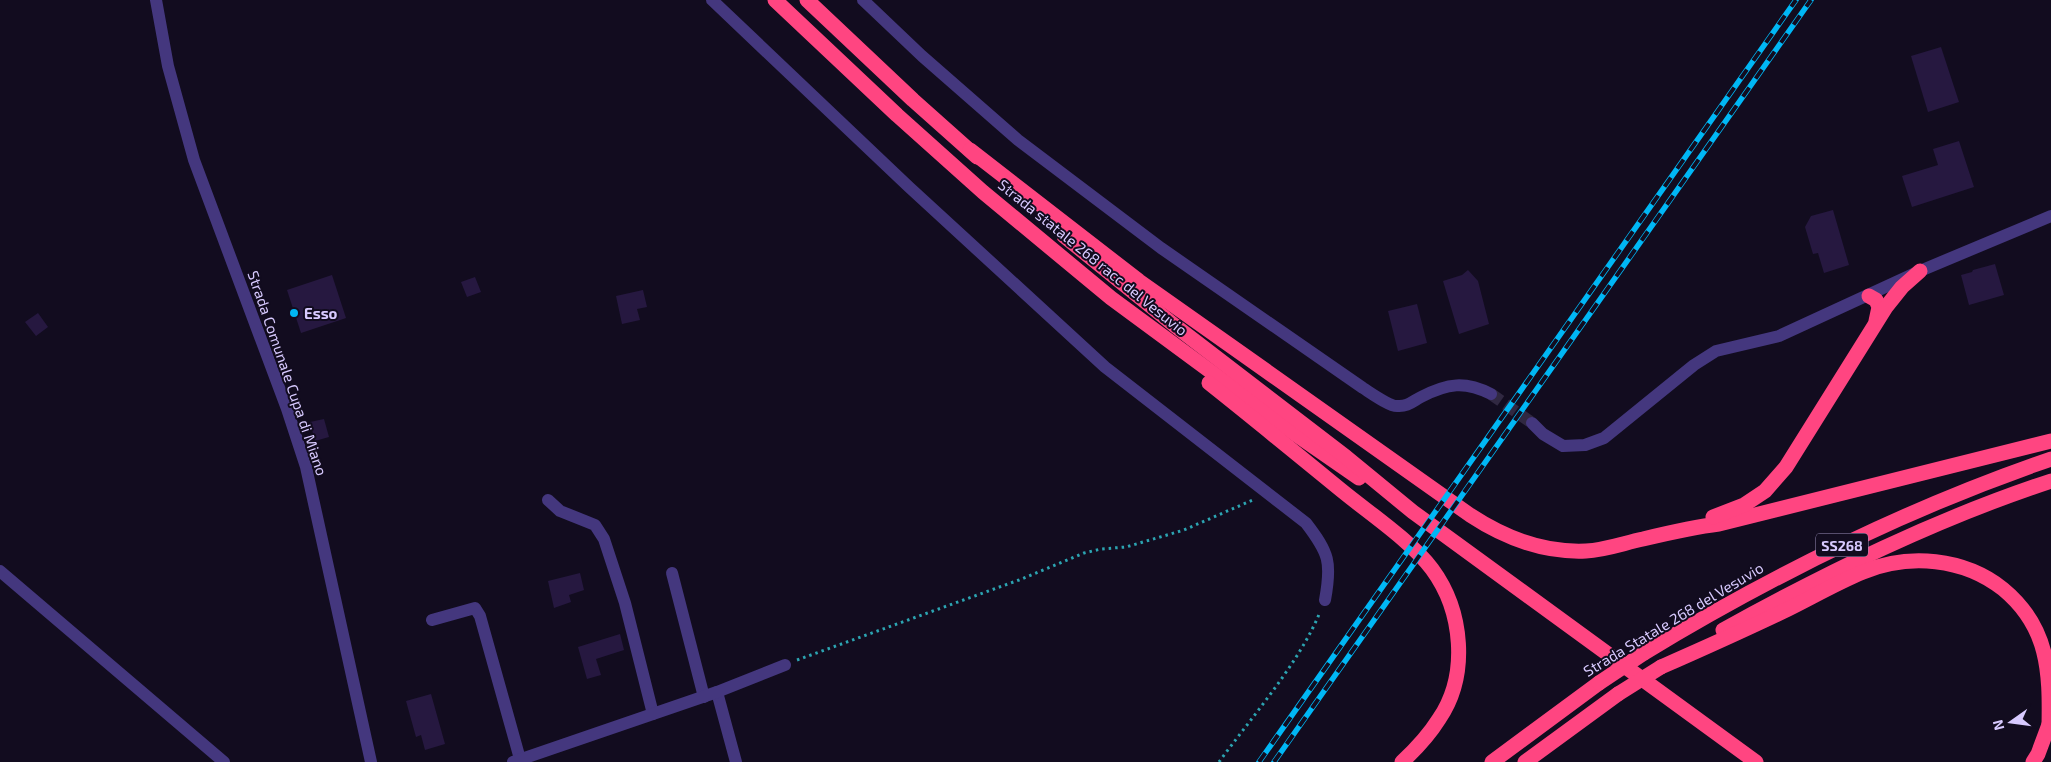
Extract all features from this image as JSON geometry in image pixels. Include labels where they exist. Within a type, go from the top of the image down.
[{"type":"highway","name":"Strada statale 268 racc del Vesuvio","points":[[775,0],[911,128],[983,192],[1111,298],[1340,466],[1413,512]]},
{"type":"highway","name":"Strada statale 268 racc del Vesuvio","points":[[807,0],[913,100],[970,150],[1008,188],[1114,277],[1346,457],[1413,512],[1756,762]]},
{"type":"highway","points":[[970,150],[1139,282],[1491,529],[1513,539],[1536,546],[1560,550],[1586,551],[1610,547],[1686,528],[1718,524],[2051,441]]},
{"type":"highway","points":[[1686,528],[1744,505],[1765,491],[1786,467],[1875,324],[1902,288],[1920,271]]},
{"type":"highway","points":[[1869,296],[1876,300],[1879,308],[1875,324]]},
{"type":"highway","points":[[1111,298],[1174,354],[1397,536],[1432,569],[1454,613],[1458,640],[1458,666],[1453,692],[1440,718],[1422,742],[1402,762]]},
{"type":"highway","name":"Strada Statale 268 del Vesuvio","points":[[1492,762],[1599,683],[1644,653],[1769,581],[1862,535],[1967,490],[2051,459]]},
{"type":"highway","name":"SS268","points":[[1525,762],[1618,694],[1661,667],[1787,595],[1871,553],[1974,510],[2051,481]]},
{"type":"highway","points":[[1661,667],[1734,636],[1864,572],[1907,561],[1931,561],[1952,564],[1973,570],[1992,580],[2012,596],[2028,617],[2040,639],[2048,663],[2050,723],[2033,762]]},
{"type":"street","name":"Strada Comunale Cupa di Miano","points":[[156,0],[168,66],[194,160],[287,409],[306,467],[371,762]]},
{"type":"street","points":[[712,0],[902,181],[1105,367],[1306,523],[1324,547],[1329,576],[1325,600]]},
{"type":"street","points":[[863,0],[922,56],[1018,140],[1161,248],[1363,388],[1395,407],[1408,406],[1421,397],[1447,386],[1465,384],[1491,394]]},
{"type":"street","points":[[1532,423],[1543,434],[1563,446],[1585,445],[1604,438],[1694,365],[1716,351],[1779,336],[1920,271],[2051,216]]},
{"type":"street","points":[[548,500],[560,511],[595,525],[604,539],[626,603],[653,714]]},
{"type":"street","points":[[0,571],[224,762]]},
{"type":"street","points":[[672,573],[704,696]]},
{"type":"street","points":[[432,620],[475,608],[480,616],[517,761],[717,692],[785,665]]},
{"type":"street","points":[[717,692],[736,762]]},
{"type":"path","points":[[785,665],[1019,580],[1084,553],[1101,549],[1126,548],[1184,530],[1249,502],[1267,492]]},
{"type":"path","points":[[1219,762],[1313,629],[1325,600]]},
{"type":"building","points":[[1941,47],[1959,102],[1928,112],[1911,56]]},
{"type":"building","points":[[1959,141],[1974,187],[1912,207],[1902,176],[1938,165],[1933,149]]},
{"type":"building","points":[[1833,210],[1849,265],[1824,273],[1818,253],[1813,254],[1805,227],[1811,216]]},
{"type":"building","points":[[1995,264],[2004,295],[1969,305],[1961,275]]},
{"type":"building","points":[[1468,270],[1478,281],[1489,324],[1459,334],[1443,281],[1462,275]]},
{"type":"building","points":[[332,275],[346,318],[301,333],[287,290]]},
{"type":"building","points":[[475,277],[481,292],[467,297],[461,282]]},
{"type":"building","points":[[643,290],[647,307],[637,309],[640,320],[622,324],[616,296]]},
{"type":"building","points":[[1417,304],[1427,343],[1398,351],[1388,311]]},
{"type":"building","points":[[38,313],[48,327],[36,336],[25,322]]},
{"type":"building","points":[[324,419],[329,437],[315,441],[310,422]]},
{"type":"building","points":[[580,573],[584,590],[569,595],[571,602],[554,608],[548,581]]},
{"type":"building","points":[[620,634],[624,650],[596,659],[601,675],[587,679],[578,647]]},
{"type":"building","points":[[431,694],[445,744],[425,750],[421,735],[416,737],[406,701]]},
{"type":"tunnel","points":[[1491,394],[1532,423]]},
{"type":"railway","points":[[1259,762],[1796,0]]},
{"type":"railway","points":[[1274,762],[1811,0]]},
{"type":"place","name":"Esso","points":[[294,313]]}]
